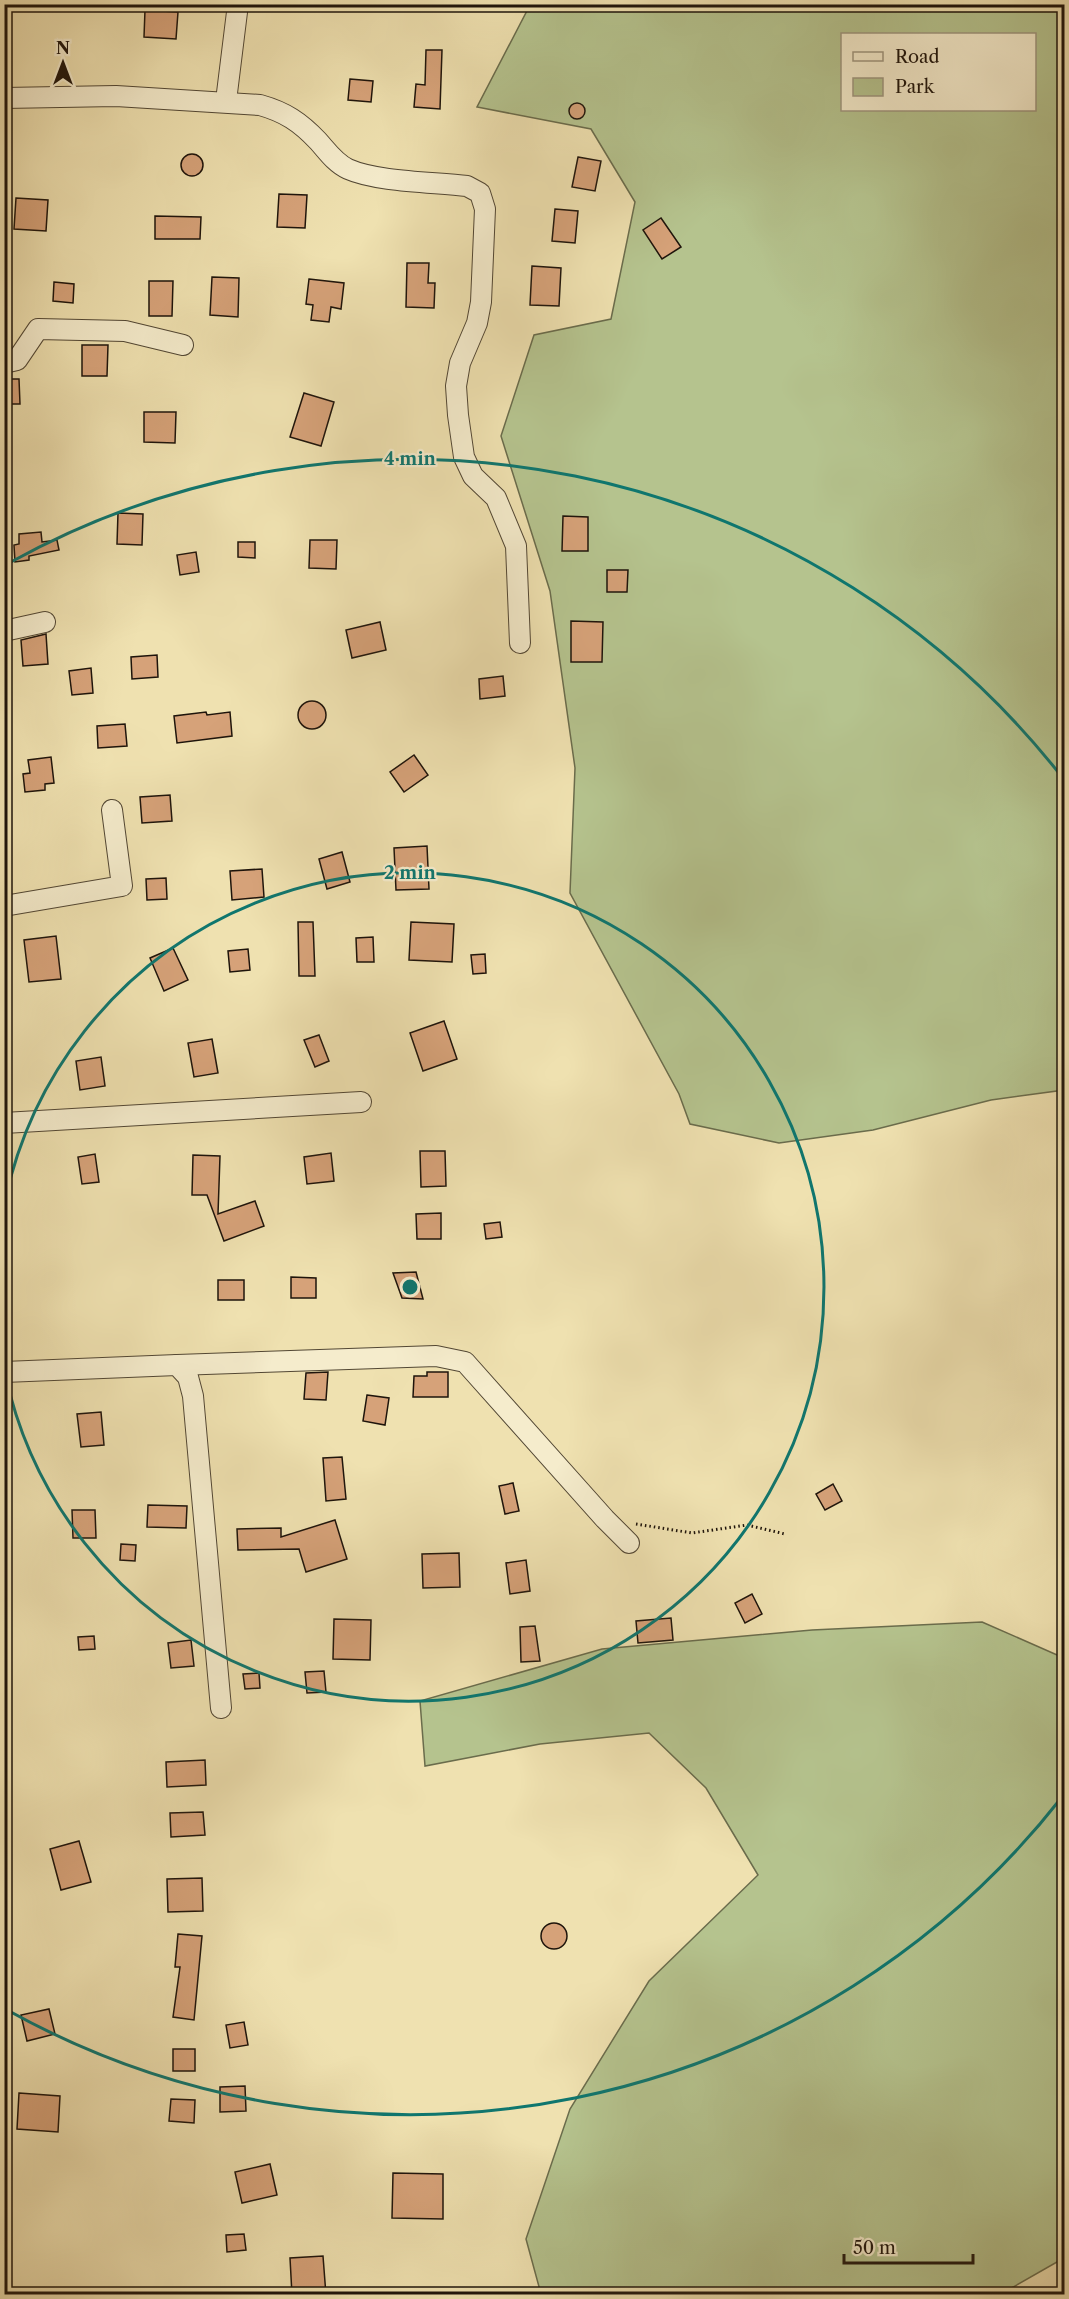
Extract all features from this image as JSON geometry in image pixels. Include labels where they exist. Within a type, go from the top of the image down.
[{"type":"street","points":[[226,101],[238,4]]},
{"type":"street","points":[[4,98],[116,96],[226,101],[260,105],[282,111],[298,122],[330,156],[347,168],[371,175],[467,186],[480,193],[484,209],[481,302],[477,323],[460,363],[456,386],[458,415],[464,457],[473,476],[496,498],[516,546],[520,643]]},
{"type":"street","points":[[4,363],[17,360],[38,329],[125,331],[183,345]]},
{"type":"street","points":[[4,631],[45,622]]},
{"type":"street","points":[[4,906],[122,886],[112,810]]},
{"type":"street","points":[[4,1123],[361,1102]]},
{"type":"street","points":[[4,1372],[436,1356],[465,1362],[629,1543]]},
{"type":"street","points":[[177,1365],[188,1377],[193,1396],[221,1708]]},
{"type":"path","points":[[605,1519],[692,1533],[747,1525],[785,1534]]},
{"type":"green space","points":[[530,5],[1064,5],[1064,1090],[991,1100],[873,1130],[779,1143],[690,1124],[679,1094],[570,893],[575,768],[550,591],[501,436],[534,335],[611,319],[635,202],[591,129],[477,107]]},
{"type":"green space","points":[[982,1622],[1064,1658],[1064,2258],[1001,2294],[541,2294],[526,2239],[570,2109],[649,1981],[758,1875],[706,1788],[649,1733],[540,1744],[425,1766],[420,1701],[602,1649],[812,1630]]},
{"type":"building","points":[[145,10],[178,12],[176,39],[144,37]]},
{"type":"building","points":[[426,50],[442,50],[440,109],[414,107],[416,84],[425,85]]},
{"type":"building","points":[[350,79],[373,81],[371,102],[348,100]]},
{"type":"building","points":[[577,103],[583,105],[585,111],[583,117],[577,119],[571,117],[569,111],[571,105]]},
{"type":"building","points":[[192,154],[200,157],[203,165],[200,173],[192,176],[184,173],[181,165],[184,157]]},
{"type":"building","points":[[578,157],[601,161],[595,191],[572,187]]},
{"type":"building","points":[[279,194],[307,195],[305,228],[277,227]]},
{"type":"building","points":[[16,198],[48,200],[46,231],[14,229]]},
{"type":"building","points":[[555,209],[578,211],[575,243],[552,241]]},
{"type":"building","points":[[155,216],[201,217],[200,239],[155,239]]},
{"type":"building","points":[[661,218],[681,247],[662,259],[643,230]]},
{"type":"building","points":[[407,263],[429,263],[428,283],[435,283],[434,308],[406,307]]},
{"type":"building","points":[[532,266],[561,268],[559,306],[530,305]]},
{"type":"building","points":[[212,277],[239,278],[238,317],[210,315]]},
{"type":"building","points":[[309,279],[344,283],[341,309],[331,307],[329,322],[311,320],[313,305],[306,304]]},
{"type":"building","points":[[149,281],[173,281],[172,316],[149,316]]},
{"type":"building","points":[[54,282],[74,284],[73,303],[53,301]]},
{"type":"building","points":[[82,345],[108,345],[107,376],[82,376]]},
{"type":"building","points":[[4,379],[19,379],[20,404],[4,404]]},
{"type":"building","points":[[304,393],[334,402],[321,446],[290,437]]},
{"type":"building","points":[[144,412],[176,412],[175,443],[144,442]]},
{"type":"building","points":[[118,513],[143,514],[142,545],[117,544]]},
{"type":"building","points":[[563,516],[588,517],[588,551],[562,551]]},
{"type":"building","points":[[41,532],[42,542],[57,540],[59,550],[29,556],[29,560],[15,562],[14,545],[19,544],[19,534]]},
{"type":"building","points":[[310,540],[337,540],[336,569],[309,568]]},
{"type":"building","points":[[238,542],[255,542],[255,558],[238,557]]},
{"type":"building","points":[[196,552],[199,572],[180,575],[177,555]]},
{"type":"building","points":[[607,570],[628,570],[627,592],[607,592]]},
{"type":"building","points":[[571,621],[603,622],[602,662],[571,662]]},
{"type":"building","points":[[380,622],[386,650],[352,658],[346,630]]},
{"type":"building","points":[[46,634],[48,664],[23,666],[21,640]]},
{"type":"building","points":[[157,655],[158,677],[132,679],[131,657]]},
{"type":"building","points":[[91,668],[93,693],[72,695],[69,671]]},
{"type":"building","points":[[503,676],[505,696],[480,699],[479,679]]},
{"type":"building","points":[[312,701],[322,705],[326,715],[322,725],[312,729],[302,725],[298,715],[302,705]]},
{"type":"building","points":[[206,712],[207,715],[230,712],[232,736],[177,743],[174,716]]},
{"type":"building","points":[[125,724],[127,746],[98,748],[97,726]]},
{"type":"building","points":[[414,755],[428,775],[404,792],[390,772]]},
{"type":"building","points":[[51,757],[54,783],[45,784],[45,790],[25,792],[23,774],[30,773],[28,760]]},
{"type":"building","points":[[170,795],[172,821],[142,823],[140,797]]},
{"type":"building","points":[[427,846],[429,889],[396,890],[394,848]]},
{"type":"building","points":[[342,852],[350,882],[327,889],[319,859]]},
{"type":"building","points":[[262,869],[264,897],[232,900],[230,871]]},
{"type":"building","points":[[166,878],[167,899],[147,900],[146,879]]},
{"type":"building","points":[[298,922],[313,922],[315,976],[299,976]]},
{"type":"building","points":[[411,922],[454,924],[452,962],[409,960]]},
{"type":"building","points":[[56,936],[61,979],[29,982],[24,940]]},
{"type":"building","points":[[373,937],[374,962],[357,962],[356,938]]},
{"type":"building","points":[[173,948],[188,980],[164,991],[150,958]]},
{"type":"building","points":[[248,949],[250,970],[230,972],[228,951]]},
{"type":"building","points":[[485,954],[486,973],[473,974],[471,955]]},
{"type":"building","points":[[444,1021],[457,1059],[423,1071],[410,1033]]},
{"type":"building","points":[[319,1035],[329,1061],[315,1067],[304,1040]]},
{"type":"building","points":[[212,1039],[218,1073],[194,1077],[188,1043]]},
{"type":"building","points":[[101,1057],[105,1086],[80,1090],[76,1061]]},
{"type":"building","points":[[420,1151],[445,1151],[446,1186],[421,1187]]},
{"type":"building","points":[[331,1153],[334,1181],[307,1184],[304,1157]]},
{"type":"building","points":[[95,1154],[99,1182],[82,1184],[78,1157]]},
{"type":"building","points":[[193,1155],[220,1156],[218,1214],[255,1201],[264,1226],[224,1241],[207,1195],[192,1195]]},
{"type":"building","points":[[441,1213],[441,1239],[417,1239],[416,1214]]},
{"type":"building","points":[[500,1222],[502,1237],[486,1239],[484,1224]]},
{"type":"building","points":[[416,1272],[423,1299],[402,1298],[393,1273]]},
{"type":"building","points":[[291,1277],[316,1278],[316,1298],[291,1298]]},
{"type":"building","points":[[218,1280],[244,1280],[244,1300],[218,1300]]},
{"type":"building","points":[[328,1372],[326,1400],[304,1399],[306,1373]]},
{"type":"building","points":[[427,1372],[448,1372],[448,1397],[413,1397],[414,1376],[427,1376]]},
{"type":"building","points":[[367,1395],[389,1398],[385,1425],[363,1421]]},
{"type":"building","points":[[101,1412],[104,1445],[81,1447],[77,1414]]},
{"type":"building","points":[[342,1457],[346,1499],[326,1501],[323,1458]]},
{"type":"building","points":[[513,1483],[519,1511],[505,1514],[499,1486]]},
{"type":"building","points":[[833,1484],[842,1501],[825,1510],[816,1494]]},
{"type":"building","points":[[148,1505],[187,1506],[186,1528],[147,1527]]},
{"type":"building","points":[[72,1510],[95,1510],[96,1538],[73,1538]]},
{"type":"building","points":[[335,1520],[347,1559],[306,1572],[299,1549],[238,1550],[237,1529],[281,1528],[281,1537]]},
{"type":"building","points":[[121,1544],[136,1545],[135,1561],[120,1560]]},
{"type":"building","points":[[459,1553],[460,1587],[423,1588],[422,1554]]},
{"type":"building","points":[[526,1560],[530,1591],[510,1594],[506,1563]]},
{"type":"building","points":[[752,1594],[762,1614],[745,1623],[735,1603]]},
{"type":"building","points":[[671,1618],[673,1640],[638,1643],[636,1621]]},
{"type":"building","points":[[334,1619],[371,1620],[370,1660],[333,1659]]},
{"type":"building","points":[[535,1626],[540,1661],[521,1662],[520,1627]]},
{"type":"building","points":[[94,1636],[95,1649],[79,1650],[78,1637]]},
{"type":"building","points":[[191,1640],[194,1666],[171,1668],[168,1643]]},
{"type":"building","points":[[324,1671],[326,1692],[307,1693],[305,1672]]},
{"type":"building","points":[[259,1673],[260,1688],[245,1689],[243,1674]]},
{"type":"building","points":[[205,1760],[206,1785],[167,1787],[166,1762]]},
{"type":"building","points":[[203,1812],[205,1835],[171,1837],[170,1813]]},
{"type":"building","points":[[79,1841],[91,1882],[61,1890],[50,1849]]},
{"type":"building","points":[[202,1878],[203,1911],[168,1912],[167,1879]]},
{"type":"building","points":[[554,1923],[563,1927],[567,1936],[563,1945],[554,1949],[545,1945],[541,1936],[545,1927]]},
{"type":"building","points":[[178,1934],[202,1936],[194,2020],[173,2017],[180,1967],[175,1967]]},
{"type":"building","points":[[49,2009],[55,2034],[27,2041],[21,2015]]},
{"type":"building","points":[[244,2022],[248,2045],[230,2048],[226,2025]]},
{"type":"building","points":[[173,2049],[195,2049],[195,2071],[173,2071]]},
{"type":"building","points":[[245,2086],[246,2111],[220,2112],[220,2087]]},
{"type":"building","points":[[19,2093],[60,2096],[58,2132],[17,2129]]},
{"type":"building","points":[[171,2099],[195,2100],[194,2123],[169,2121]]},
{"type":"building","points":[[270,2164],[277,2195],[242,2203],[235,2172]]},
{"type":"building","points":[[393,2173],[443,2174],[443,2219],[392,2218]]},
{"type":"building","points":[[244,2234],[246,2250],[227,2252],[226,2235]]},
{"type":"building","points":[[323,2256],[326,2295],[292,2295],[290,2258]]}]
